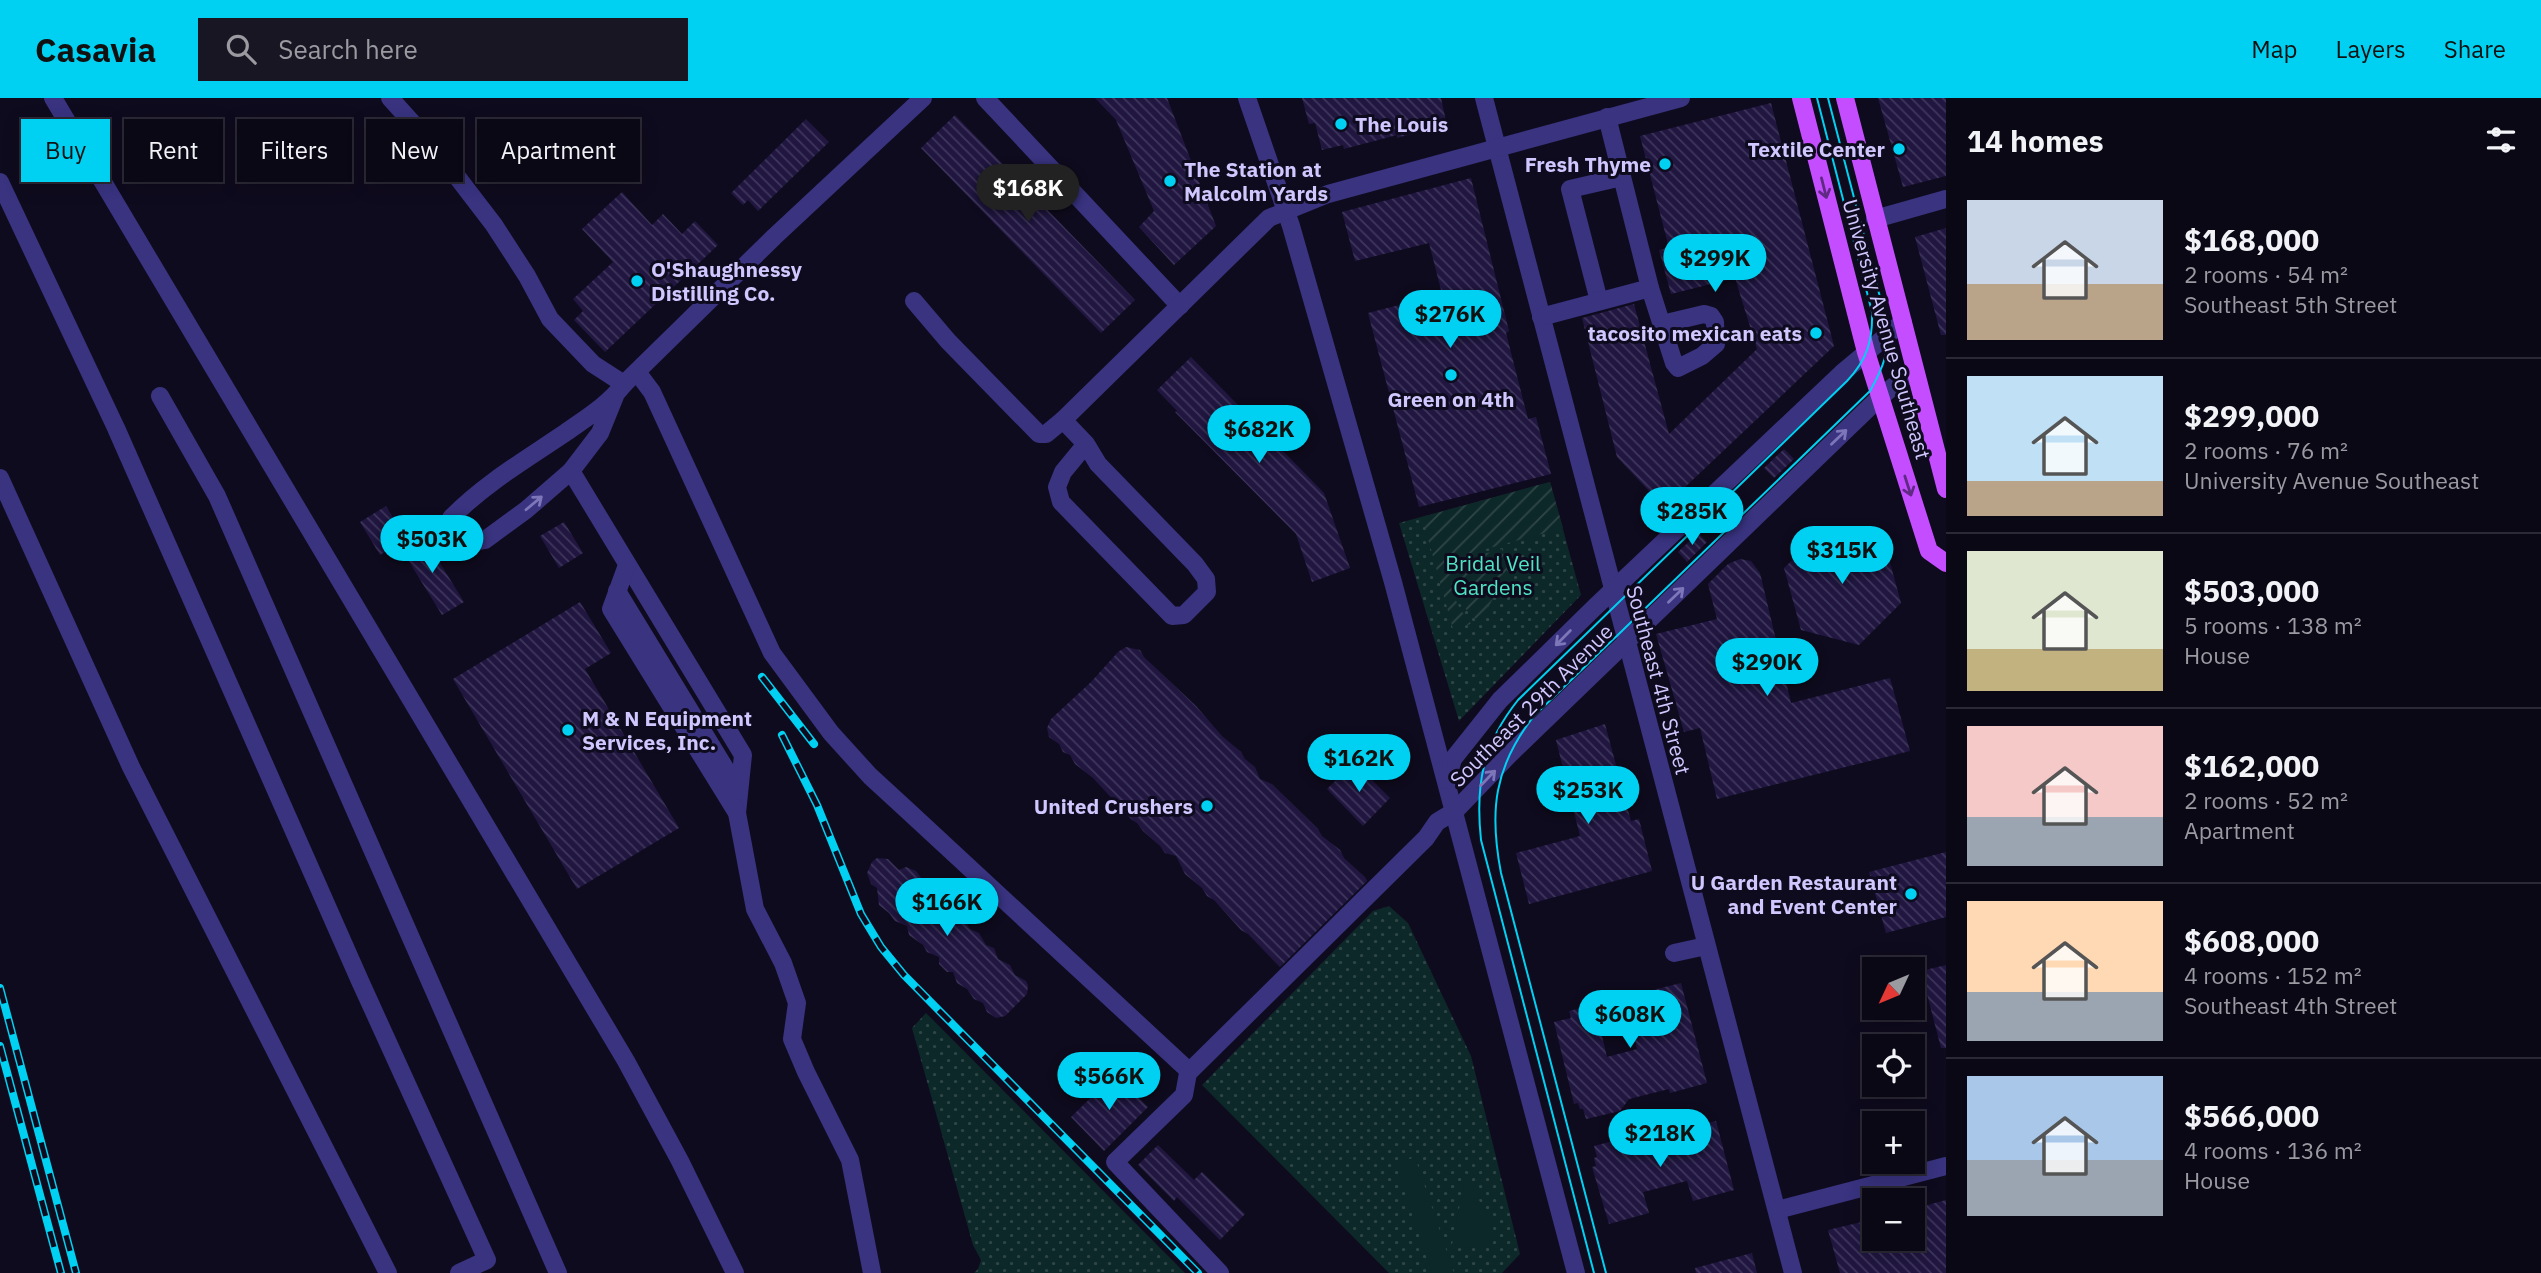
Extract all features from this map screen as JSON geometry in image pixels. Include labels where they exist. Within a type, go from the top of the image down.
[{"type":"main road","name":"University Avenue Southeast","points":[[1801,98],[1879,398],[1929,551],[1946,563]]},
{"type":"main road","name":"University Avenue Southeast","points":[[1845,98],[1946,489]]},
{"type":"street","points":[[53,98],[626,1061],[680,1161],[735,1273]]},
{"type":"street","points":[[390,98],[435,148],[495,225],[527,276],[550,320],[593,364],[625,384],[652,392],[772,653],[831,733],[897,802],[1189,1071]]},
{"type":"street","points":[[625,384],[600,433],[571,471],[526,510],[485,540],[458,545],[450,534],[451,519],[474,495],[589,416],[923,98]]},
{"type":"street","points":[[985,98],[1180,306]]},
{"type":"street","points":[[1247,98],[1286,210],[1393,582],[1576,1273]]},
{"type":"street","name":"Southeast 4th Street","points":[[1484,98],[1793,1273]]},
{"type":"street","points":[[914,301],[948,341],[1039,434],[1046,434],[1269,218],[1328,194],[1607,117],[1627,105],[1681,98]]},
{"type":"street","points":[[1607,117],[1650,288],[1662,324]]},
{"type":"street","points":[[1599,301],[1570,189],[1622,177]]},
{"type":"street","points":[[0,182],[116,428],[487,1260],[459,1273]]},
{"type":"street","points":[[1875,219],[1946,199]]},
{"type":"street","points":[[1541,317],[1650,288]]},
{"type":"street","name":"Southeast 29th Avenue","points":[[1437,822],[1452,759],[1492,710],[1612,591],[1866,352],[1903,322]]},
{"type":"street","name":"Southeast 29th Avenue","points":[[1437,822],[1455,811],[1879,398],[1914,370]]},
{"type":"street","points":[[160,396],[217,496],[558,1273]]},
{"type":"street","points":[[1063,420],[1086,444],[1098,464],[1195,564],[1206,579],[1207,592],[1184,615],[1172,616],[1061,502],[1056,487],[1063,472],[1086,444]]},
{"type":"street","points":[[571,471],[743,755],[737,813],[755,909],[783,963],[797,1003],[792,1040],[850,1160],[872,1273]]},
{"type":"street","points":[[0,478],[131,767],[388,1273]]},
{"type":"street","points":[[627,565],[611,609],[737,813]]},
{"type":"street","points":[[617,591],[739,791]]},
{"type":"street","points":[[1220,1273],[1115,1162],[1184,1095],[1189,1071],[1426,838],[1437,822]]},
{"type":"street","points":[[1674,953],[1706,946]]},
{"type":"street","points":[[1777,1210],[1946,1166]]},
{"type":"green space","name":"Bridal Veil Gardens","points":[[1550,482],[1581,595],[1459,721],[1399,523]]},
{"type":"green space","name":"Bridal Veil Gardens","points":[[1550,482],[1563,528],[1453,558],[1453,594],[1471,624],[1453,629],[1422,517]]},
{"type":"green space","points":[[1502,549],[1508,573],[1480,621],[1472,616],[1462,603],[1457,578],[1458,561]]},
{"type":"green space","points":[[1389,906],[1408,923],[1471,1056],[1520,1254],[1502,1273],[1389,1273],[1202,1085],[1373,911]]},
{"type":"green space","points":[[926,1013],[1185,1273],[974,1273],[981,1260],[973,1245],[912,1028]]},
{"type":"green space","points":[[1415,1157],[1454,1273],[1432,1273],[1396,1164]]},
{"type":"green space","points":[[1466,1173],[1498,1239],[1470,1248],[1452,1245]]},
{"type":"building","name":"The Station at Malcolm Yards","points":[[1095,98],[1167,98],[1216,226],[1174,265],[1139,227],[1154,211],[1116,120]]},
{"type":"building","points":[[1302,98],[1441,98],[1446,121],[1397,138],[1397,135],[1344,149],[1343,145],[1322,150],[1315,123],[1309,124]]},
{"type":"building","points":[[1878,98],[1946,98],[1946,176],[1903,187]]},
{"type":"building","points":[[1771,103],[1834,346],[1664,507],[1617,457],[1582,318],[1634,304],[1669,434],[1757,349],[1735,278],[1671,294],[1659,250],[1669,248],[1640,136]]},
{"type":"building","points":[[955,115],[1135,300],[1101,333],[921,148]]},
{"type":"building","points":[[806,119],[829,142],[758,211],[748,200],[743,205],[731,193]]},
{"type":"building","name":"Green on 4th","points":[[1471,178],[1528,419],[1536,417],[1551,474],[1419,507],[1368,313],[1442,294],[1429,243],[1355,261],[1342,212]]},
{"type":"building","name":"O'Shaughnessy Distilling Co.","points":[[622,192],[652,225],[663,214],[682,234],[695,221],[718,245],[605,352],[574,320],[583,311],[573,299],[613,262],[582,229]]},
{"type":"building","points":[[1946,228],[1946,335],[1941,335],[1915,237]]},
{"type":"building","points":[[1191,357],[1324,493],[1350,568],[1312,582],[1296,534],[1175,412],[1177,411],[1157,390]]},
{"type":"building","points":[[1784,449],[1794,459],[1774,478],[1764,468]]},
{"type":"building","points":[[386,506],[406,539],[380,555],[360,522]]},
{"type":"building","points":[[564,522],[583,553],[559,568],[540,536]]},
{"type":"building","points":[[1826,528],[1885,544],[1901,603],[1859,645],[1801,630],[1784,568]]},
{"type":"building","points":[[1698,533],[1707,542],[1687,562],[1678,552]]},
{"type":"building","points":[[422,534],[464,602],[442,615],[400,547]]},
{"type":"building","points":[[1740,559],[1751,561],[1760,573],[1791,703],[1890,678],[1910,751],[1717,799],[1700,728],[1684,732],[1656,634],[1717,619],[1708,584],[1728,564]]},
{"type":"building","points":[[580,602],[611,653],[585,669],[679,828],[577,889],[453,679]]},
{"type":"building","name":"United Crushers","points":[[1126,647],[1140,650],[1255,767],[1260,779],[1272,784],[1322,836],[1340,850],[1344,858],[1367,881],[1280,967],[1185,874],[1176,856],[1165,853],[1093,778],[1075,764],[1070,755],[1063,752],[1059,744],[1049,737],[1047,728],[1051,719]]},
{"type":"building","points":[[1605,724],[1631,821],[1639,819],[1652,871],[1529,904],[1516,853],[1580,836],[1556,740]]},
{"type":"building","points":[[1354,762],[1390,798],[1363,826],[1327,789]]},
{"type":"building","name":"U Garden Restaurant and Event Center","points":[[1946,852],[1946,917],[1886,933],[1869,872]]},
{"type":"building","points":[[877,858],[888,859],[899,870],[906,867],[916,871],[926,884],[932,887],[938,898],[947,902],[951,913],[963,918],[970,929],[979,933],[986,945],[994,948],[998,959],[1010,965],[1015,975],[1026,981],[1027,994],[1005,1016],[996,1018],[987,1012],[983,1003],[974,999],[967,989],[957,983],[953,972],[947,972],[939,964],[939,957],[927,952],[923,945],[909,935],[907,926],[895,921],[879,905],[877,888],[871,884],[867,873]]},
{"type":"building","points":[[1946,965],[1946,1048],[1941,1048],[1925,986],[1925,970]]},
{"type":"building","points":[[1681,983],[1707,1083],[1670,1093],[1669,1089],[1629,1099],[1620,1111],[1586,1119],[1583,1109],[1580,1109],[1578,1103],[1574,1104],[1554,1022],[1571,1018],[1569,1011]],"holes":[[[1630,1021],[1637,1049],[1607,1057],[1600,1028]]]},
{"type":"building","points":[[1115,1074],[1148,1107],[1104,1151],[1071,1117]]},
{"type":"building","points":[[1716,1121],[1734,1190],[1693,1201],[1687,1181],[1643,1192],[1649,1213],[1609,1224],[1592,1167],[1596,1166],[1594,1158],[1597,1157],[1594,1146],[1628,1137],[1635,1141]]},
{"type":"building","points":[[1158,1145],[1194,1180],[1202,1172],[1245,1214],[1220,1240],[1177,1197],[1174,1201],[1138,1165]]},
{"type":"building","points":[[1946,1200],[1946,1273],[1840,1273],[1828,1230],[1862,1222],[1862,1251],[1925,1251],[1925,1206]]},
{"type":"building","points":[[1752,1253],[1757,1273],[1696,1273],[1695,1268]]},
{"type":"tram line","points":[[1594,1273],[1481,840],[1479,801],[1484,766],[1497,733],[1518,700],[1847,381],[1864,357],[1870,341],[1872,312],[1817,98]]},
{"type":"tram line","points":[[1606,1273],[1501,873],[1495,829],[1498,790],[1510,753],[1534,716],[1870,391],[1879,374],[1886,351],[1887,324],[1828,98]]},
{"type":"railway","points":[[762,677],[814,744]]},
{"type":"railway","points":[[782,735],[817,805],[861,914],[881,947],[904,975],[1198,1273]]},
{"type":"railway","points":[[0,988],[76,1273]]},
{"type":"railway","points":[[0,1046],[61,1273]]},
{"type":"place","name":"The Louis","points":[[1341,124]]},
{"type":"place","name":"Textile Center","points":[[1899,149]]},
{"type":"place","name":"Fresh Thyme","points":[[1665,164]]},
{"type":"place","name":"The Station at Malcolm Yards","points":[[1170,181]]},
{"type":"place","name":"O'Shaughnessy Distilling Co.","points":[[637,281]]},
{"type":"place","name":"tacosito mexican eats","points":[[1816,333]]},
{"type":"place","name":"Green on 4th","points":[[1451,375]]},
{"type":"place","name":"M & N Equipment Services, Inc.","points":[[568,730]]},
{"type":"place","name":"United Crushers","points":[[1207,806]]},
{"type":"place","name":"U Garden Restaurant and Event Center","points":[[1911,894]]}]
